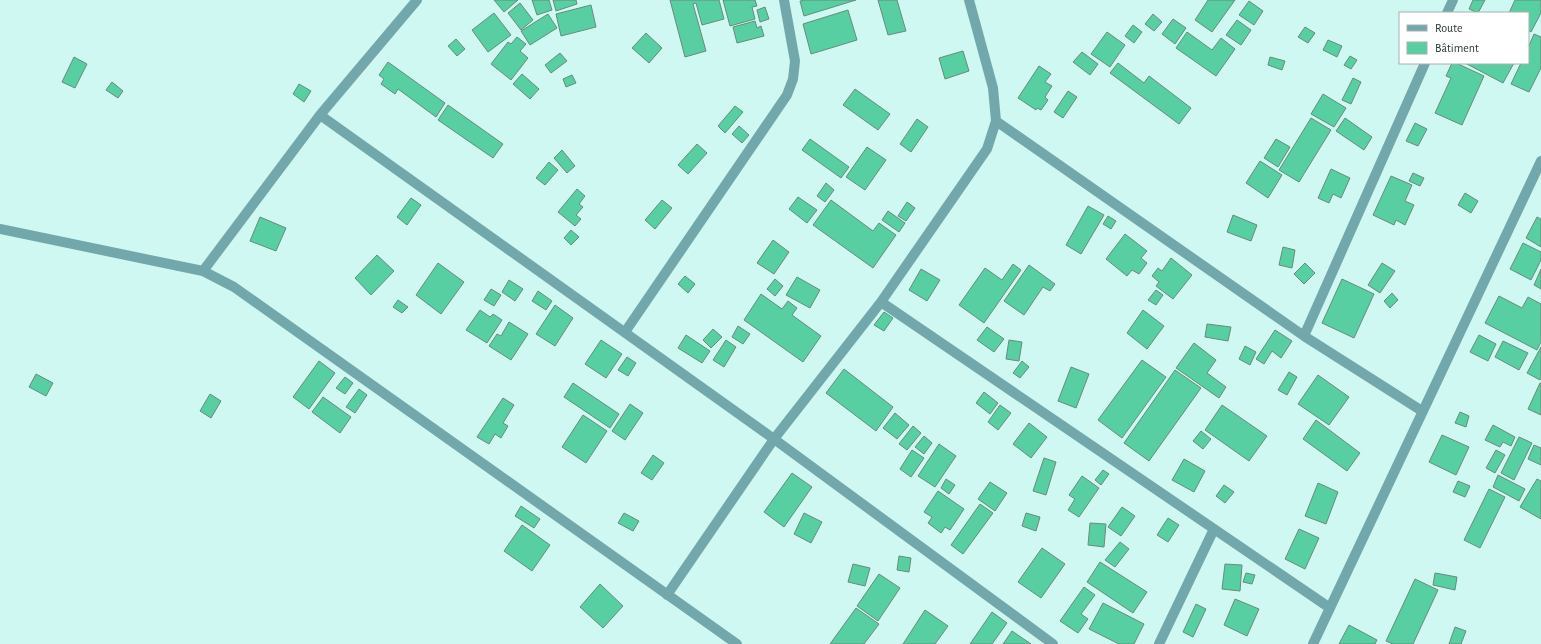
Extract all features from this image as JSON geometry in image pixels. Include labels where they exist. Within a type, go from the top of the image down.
[{"type":"street","points":[[203,271],[320,116],[417,0]]},
{"type":"street","points":[[625,332],[787,95],[793,79],[795,61],[784,0]]},
{"type":"street","points":[[667,595],[774,439],[881,302],[987,149],[996,121],[993,88],[969,0]]},
{"type":"street","points":[[1447,12],[1453,0]]},
{"type":"street","points":[[1304,336],[1425,64]]},
{"type":"street","points":[[320,116],[774,439],[1053,644]]},
{"type":"street","points":[[996,121],[1304,336],[1422,411]]},
{"type":"street","points":[[1313,644],[1541,161]]},
{"type":"street","points":[[0,229],[203,271],[234,286],[737,644]]},
{"type":"street","points":[[881,302],[1330,608]]},
{"type":"street","points":[[1160,644],[1214,529]]},
{"type":"building","points":[[494,0],[518,0],[504,12]]},
{"type":"building","points":[[532,0],[549,0],[552,10],[537,15]]},
{"type":"building","points":[[553,0],[576,0],[577,4],[556,11]]},
{"type":"building","points":[[670,0],[719,0],[724,19],[702,25],[696,3],[693,4],[706,51],[685,57]]},
{"type":"building","points":[[723,0],[755,0],[757,6],[752,7],[755,19],[730,26]]},
{"type":"building","points":[[856,0],[804,16],[800,1]]},
{"type":"building","points":[[878,0],[897,0],[906,31],[888,35]]},
{"type":"building","points":[[1208,0],[1235,0],[1212,32],[1195,20]]},
{"type":"building","points":[[1473,0],[1485,0],[1479,12],[1469,9]]},
{"type":"building","points":[[1515,0],[1541,0],[1541,13],[1531,32],[1529,31],[1529,12],[1509,12]]},
{"type":"building","points":[[1249,1],[1263,11],[1254,25],[1239,15]]},
{"type":"building","points":[[520,3],[533,20],[521,30],[508,13]]},
{"type":"building","points":[[591,5],[596,27],[561,36],[556,14]]},
{"type":"building","points":[[765,7],[769,19],[760,22],[757,10]]},
{"type":"building","points":[[848,10],[857,40],[811,54],[803,24]]},
{"type":"building","points":[[494,13],[511,35],[488,52],[472,30]]},
{"type":"building","points":[[548,14],[557,28],[530,45],[521,31]]},
{"type":"building","points":[[1153,14],[1162,22],[1154,31],[1145,24]]},
{"type":"building","points":[[1173,19],[1186,28],[1175,44],[1162,34]]},
{"type":"building","points":[[1237,20],[1251,30],[1241,45],[1226,35]]},
{"type":"building","points":[[755,21],[757,28],[761,26],[764,36],[737,43],[733,27]]},
{"type":"building","points":[[1133,25],[1142,32],[1134,43],[1125,36]]},
{"type":"building","points":[[1305,27],[1315,33],[1308,43],[1298,37]]},
{"type":"building","points":[[1107,32],[1125,45],[1110,67],[1091,54]]},
{"type":"building","points":[[1187,32],[1212,50],[1221,38],[1235,49],[1216,76],[1176,48]]},
{"type":"building","points":[[646,33],[662,48],[649,63],[632,48]]},
{"type":"building","points":[[1534,34],[1541,37],[1541,68],[1529,92],[1511,84],[1521,64],[1529,64],[1529,46]]},
{"type":"building","points":[[517,37],[526,44],[520,51],[528,58],[511,80],[491,64],[508,42],[511,44]]},
{"type":"building","points":[[456,39],[465,49],[457,56],[448,46]]},
{"type":"building","points":[[1328,40],[1342,46],[1337,57],[1323,50]]},
{"type":"building","points":[[963,51],[969,71],[945,79],[939,58]]},
{"type":"building","points":[[1082,52],[1098,64],[1090,75],[1073,62]]},
{"type":"building","points":[[560,53],[567,61],[551,73],[545,65]]},
{"type":"building","points":[[1350,56],[1357,60],[1351,69],[1344,65]]},
{"type":"building","points":[[74,57],[87,64],[75,88],[62,82]]},
{"type":"building","points":[[1270,57],[1285,61],[1282,70],[1268,65]]},
{"type":"building","points":[[388,62],[445,103],[436,117],[398,89],[395,94],[381,84],[384,79],[379,75]]},
{"type":"building","points":[[1118,63],[1144,83],[1149,76],[1191,108],[1179,124],[1110,73]]},
{"type":"building","points":[[1452,64],[1458,64],[1484,76],[1462,125],[1435,113],[1451,78],[1446,76]]},
{"type":"building","points":[[1467,64],[1513,64],[1503,83]]},
{"type":"building","points":[[1039,66],[1051,74],[1045,82],[1052,86],[1045,97],[1048,100],[1041,110],[1037,108],[1036,110],[1018,98]]},
{"type":"building","points":[[522,74],[539,89],[530,99],[513,84]]},
{"type":"building","points":[[572,75],[576,83],[566,87],[563,79]]},
{"type":"building","points":[[1353,78],[1361,82],[1351,104],[1342,100]]},
{"type":"building","points":[[112,82],[123,91],[118,98],[106,90]]},
{"type":"building","points":[[299,84],[311,91],[304,102],[293,94]]},
{"type":"building","points":[[855,89],[890,114],[878,130],[843,105]]},
{"type":"building","points":[[1068,91],[1077,97],[1063,118],[1054,112]]},
{"type":"building","points":[[1323,94],[1346,108],[1334,127],[1311,114]]},
{"type":"building","points":[[448,105],[503,144],[493,158],[438,120]]},
{"type":"building","points":[[735,106],[743,112],[725,133],[718,126]]},
{"type":"building","points":[[1311,118],[1331,130],[1299,182],[1279,170]]},
{"type":"building","points":[[1345,118],[1372,137],[1364,150],[1336,131]]},
{"type":"building","points":[[917,119],[928,127],[911,152],[900,144]]},
{"type":"building","points":[[1415,123],[1427,129],[1418,146],[1406,141]]},
{"type":"building","points":[[739,126],[749,135],[742,143],[732,134]]},
{"type":"building","points":[[810,139],[849,167],[841,178],[802,150]]},
{"type":"building","points":[[1276,139],[1290,147],[1278,167],[1264,158]]},
{"type":"building","points":[[697,144],[707,153],[688,174],[678,165]]},
{"type":"building","points":[[867,147],[886,160],[865,190],[846,177]]},
{"type":"building","points":[[562,150],[575,166],[567,173],[554,158]]},
{"type":"building","points":[[1260,161],[1282,175],[1268,198],[1246,183]]},
{"type":"building","points":[[549,162],[558,170],[545,185],[536,178]]},
{"type":"building","points":[[1331,169],[1350,178],[1341,198],[1333,194],[1329,203],[1318,198]]},
{"type":"building","points":[[1413,173],[1424,178],[1420,186],[1409,181]]},
{"type":"building","points":[[1391,176],[1412,185],[1405,201],[1414,205],[1405,225],[1396,220],[1394,225],[1373,215]]},
{"type":"building","points":[[826,183],[834,190],[825,202],[817,196]]},
{"type":"building","points":[[577,189],[585,196],[579,204],[583,207],[576,215],[581,219],[575,226],[558,212]]},
{"type":"building","points":[[1465,193],[1478,201],[1471,213],[1458,205]]},
{"type":"building","points":[[798,197],[817,210],[807,223],[789,209]]},
{"type":"building","points":[[411,198],[421,205],[407,225],[397,217]]},
{"type":"building","points":[[662,200],[672,208],[655,229],[645,220]]},
{"type":"building","points":[[831,200],[873,231],[879,223],[896,235],[873,268],[813,225]]},
{"type":"building","points":[[907,202],[915,208],[906,221],[898,216]]},
{"type":"building","points":[[1088,206],[1104,215],[1081,254],[1066,245]]},
{"type":"building","points":[[888,211],[905,223],[899,232],[882,220]]},
{"type":"building","points":[[1233,215],[1257,225],[1251,241],[1227,232]]},
{"type":"building","points":[[1108,216],[1116,221],[1111,229],[1103,224]]},
{"type":"building","points":[[260,217],[286,228],[276,251],[250,241]]},
{"type":"building","points":[[1537,217],[1541,219],[1541,247],[1526,238]]},
{"type":"building","points":[[571,230],[579,237],[571,245],[564,238]]},
{"type":"building","points":[[1125,234],[1147,251],[1141,258],[1147,263],[1139,274],[1132,270],[1127,276],[1106,259]]},
{"type":"building","points":[[773,240],[789,252],[774,274],[757,263]]},
{"type":"building","points":[[1523,243],[1541,252],[1541,260],[1531,280],[1510,269]]},
{"type":"building","points":[[1283,247],[1295,250],[1292,268],[1279,265]]},
{"type":"building","points":[[377,255],[394,271],[371,295],[355,278]]},
{"type":"building","points":[[1171,258],[1192,275],[1173,299],[1156,286],[1159,282],[1152,276],[1158,268],[1162,271]]},
{"type":"building","points":[[438,263],[464,282],[441,314],[416,295]]},
{"type":"building","points":[[1305,263],[1315,273],[1304,284],[1294,274]]},
{"type":"building","points":[[1382,263],[1395,271],[1380,293],[1368,285]]},
{"type":"building","points":[[1013,264],[1021,270],[984,323],[959,305],[985,268],[1002,280]]},
{"type":"building","points":[[1029,265],[1055,284],[1050,291],[1043,287],[1024,315],[1004,301]]},
{"type":"building","points":[[921,269],[940,280],[927,301],[909,290]]},
{"type":"building","points":[[1541,269],[1541,289],[1534,285]]},
{"type":"building","points":[[685,276],[695,284],[688,293],[678,284]]},
{"type":"building","points":[[797,277],[820,290],[810,308],[786,295]]},
{"type":"building","points":[[775,279],[783,286],[775,296],[767,289]]},
{"type":"building","points":[[1342,279],[1374,294],[1354,338],[1322,323]]},
{"type":"building","points":[[509,280],[523,289],[515,301],[502,292]]},
{"type":"building","points":[[491,289],[501,295],[494,306],[484,300]]},
{"type":"building","points":[[1156,290],[1163,295],[1156,305],[1148,300]]},
{"type":"building","points":[[538,291],[552,301],[546,310],[532,301]]},
{"type":"building","points":[[1392,293],[1398,300],[1390,308],[1384,301]]},
{"type":"building","points":[[761,294],[782,309],[788,301],[797,308],[792,315],[821,336],[803,362],[744,320]]},
{"type":"building","points":[[1499,296],[1522,308],[1528,297],[1541,304],[1541,342],[1537,350],[1485,323]]},
{"type":"building","points":[[398,300],[408,307],[402,313],[393,307]]},
{"type":"building","points":[[555,305],[573,318],[555,346],[536,334]]},
{"type":"building","points":[[480,310],[490,317],[493,314],[502,320],[487,343],[466,330]]},
{"type":"building","points":[[1143,310],[1164,326],[1147,349],[1127,333]]},
{"type":"building","points":[[884,312],[893,318],[884,331],[874,325]]},
{"type":"building","points":[[509,322],[528,334],[511,360],[489,346],[497,334],[501,336]]},
{"type":"building","points":[[1207,324],[1231,327],[1228,341],[1205,337]]},
{"type":"building","points":[[738,326],[750,334],[743,344],[732,337]]},
{"type":"building","points":[[987,327],[1004,339],[994,352],[977,340]]},
{"type":"building","points":[[713,329],[722,337],[711,348],[703,340]]},
{"type":"building","points":[[1275,330],[1292,341],[1281,358],[1272,351],[1264,364],[1256,359]]},
{"type":"building","points":[[686,335],[710,351],[702,363],[678,348]]},
{"type":"building","points":[[1479,335],[1496,344],[1488,361],[1470,352]]},
{"type":"building","points":[[601,340],[622,354],[606,378],[585,364]]},
{"type":"building","points":[[726,340],[736,347],[724,367],[713,360]]},
{"type":"building","points":[[1009,340],[1022,342],[1019,361],[1006,359]]},
{"type":"building","points":[[1503,341],[1528,353],[1519,370],[1495,357]]},
{"type":"building","points":[[1194,343],[1216,360],[1207,373],[1226,387],[1219,398],[1176,368]]},
{"type":"building","points":[[1245,346],[1256,352],[1250,365],[1239,359]]},
{"type":"building","points":[[1541,347],[1541,378],[1540,380],[1527,373]]},
{"type":"building","points":[[627,357],[636,363],[628,376],[618,370]]},
{"type":"building","points":[[1142,360],[1166,377],[1122,438],[1098,420]]},
{"type":"building","points":[[319,361],[335,373],[309,409],[293,397]]},
{"type":"building","points":[[1022,361],[1029,367],[1020,378],[1013,373]]},
{"type":"building","points":[[1071,367],[1089,374],[1076,408],[1058,401]]},
{"type":"building","points":[[844,369],[893,407],[876,431],[826,393]]},
{"type":"building","points":[[1175,370],[1201,388],[1149,461],[1124,443]]},
{"type":"building","points":[[1289,372],[1297,377],[1287,395],[1278,390]]},
{"type":"building","points":[[36,374],[53,383],[46,396],[29,387]]},
{"type":"building","points":[[1318,375],[1349,397],[1329,425],[1298,404]]},
{"type":"building","points":[[345,377],[353,383],[345,394],[336,388]]},
{"type":"building","points":[[573,383],[619,414],[610,428],[564,397]]},
{"type":"building","points":[[1541,383],[1541,415],[1528,409]]},
{"type":"building","points":[[359,389],[367,395],[355,413],[346,407]]},
{"type":"building","points":[[984,392],[998,403],[990,414],[976,403]]},
{"type":"building","points":[[210,394],[221,401],[211,418],[200,411]]},
{"type":"building","points":[[323,397],[351,417],[340,433],[312,412]]},
{"type":"building","points":[[503,398],[514,405],[503,423],[508,426],[501,438],[495,434],[489,444],[477,437]]},
{"type":"building","points":[[630,404],[643,413],[625,440],[612,431]]},
{"type":"building","points":[[1000,405],[1011,413],[998,430],[988,422]]},
{"type":"building","points":[[1222,405],[1267,436],[1249,461],[1205,430]]},
{"type":"building","points":[[1460,412],[1469,416],[1466,427],[1455,423]]},
{"type":"building","points":[[895,413],[909,425],[897,439],[883,428]]},
{"type":"building","points":[[583,415],[607,431],[586,463],[562,447]]},
{"type":"building","points":[[1316,420],[1360,453],[1347,471],[1303,439]]},
{"type":"building","points":[[1029,423],[1047,437],[1031,458],[1013,444]]},
{"type":"building","points":[[1493,425],[1515,437],[1511,446],[1503,442],[1500,447],[1485,440]]},
{"type":"building","points":[[913,426],[921,433],[907,450],[899,444]]},
{"type":"building","points":[[1201,431],[1211,439],[1203,449],[1193,441]]},
{"type":"building","points":[[1442,435],[1469,447],[1456,475],[1429,462]]},
{"type":"building","points":[[924,436],[932,443],[924,454],[915,447]]},
{"type":"building","points":[[1519,437],[1532,443],[1514,480],[1501,473]]},
{"type":"building","points":[[939,444],[956,456],[935,487],[918,476]]},
{"type":"building","points":[[1534,445],[1541,448],[1541,465],[1528,459]]},
{"type":"building","points":[[912,450],[924,458],[911,477],[900,469]]},
{"type":"building","points":[[1496,450],[1505,455],[1495,473],[1486,468]]},
{"type":"building","points":[[653,455],[664,463],[652,480],[641,473]]},
{"type":"building","points":[[1044,458],[1056,462],[1046,495],[1033,491]]},
{"type":"building","points":[[1184,459],[1205,471],[1194,492],[1172,480]]},
{"type":"building","points":[[1103,470],[1109,474],[1101,485],[1095,480]]},
{"type":"building","points":[[792,473],[812,487],[784,527],[764,512]]},
{"type":"building","points":[[1498,475],[1525,489],[1519,501],[1493,487]]},
{"type":"building","points":[[1082,476],[1099,488],[1079,517],[1068,510],[1075,499],[1069,495]]},
{"type":"building","points":[[946,479],[955,485],[949,494],[941,488]]},
{"type":"building","points":[[1537,479],[1541,481],[1541,519],[1520,507]]},
{"type":"building","points":[[1458,481],[1470,486],[1465,497],[1453,492]]},
{"type":"building","points":[[990,482],[1007,493],[995,511],[978,499]]},
{"type":"building","points":[[1318,483],[1338,492],[1326,524],[1305,516]]},
{"type":"building","points":[[1224,485],[1234,492],[1225,503],[1216,496]]},
{"type":"building","points":[[1489,489],[1505,497],[1480,548],[1464,540]]},
{"type":"building","points":[[938,491],[964,509],[950,530],[945,527],[941,533],[928,523],[932,517],[924,512]]},
{"type":"building","points":[[980,504],[993,513],[963,554],[951,545]]},
{"type":"building","points":[[521,506],[540,519],[534,528],[515,516]]},
{"type":"building","points":[[1122,507],[1135,516],[1121,536],[1108,527]]},
{"type":"building","points":[[624,513],[639,521],[633,531],[618,523]]},
{"type":"building","points":[[804,513],[822,522],[811,543],[794,534]]},
{"type":"building","points":[[1026,513],[1040,517],[1036,531],[1022,526]]},
{"type":"building","points":[[1168,518],[1179,525],[1168,542],[1157,535]]},
{"type":"building","points":[[1090,523],[1106,524],[1104,547],[1088,545]]},
{"type":"building","points":[[522,525],[550,545],[532,571],[504,551]]},
{"type":"building","points":[[1299,529],[1319,538],[1305,569],[1285,559]]},
{"type":"building","points":[[1120,542],[1129,549],[1115,567],[1105,560]]},
{"type":"building","points":[[1042,548],[1065,564],[1041,598],[1018,582]]},
{"type":"building","points":[[899,556],[911,558],[909,572],[897,570]]},
{"type":"building","points":[[1100,562],[1147,592],[1133,613],[1087,582]]},
{"type":"building","points":[[853,564],[870,568],[865,586],[848,582]]},
{"type":"building","points":[[1225,564],[1242,565],[1240,591],[1222,589]]},
{"type":"building","points":[[1246,573],[1255,575],[1252,584],[1243,582]]},
{"type":"building","points":[[1435,573],[1457,577],[1455,590],[1433,585]]},
{"type":"building","points":[[879,574],[900,588],[878,621],[857,606]]},
{"type":"building","points":[[1415,579],[1438,590],[1413,644],[1393,644],[1386,641]]},
{"type":"building","points":[[600,584],[623,606],[603,628],[580,607]]},
{"type":"building","points":[[1084,587],[1095,595],[1081,614],[1088,619],[1078,633],[1060,621]]},
{"type":"building","points":[[1235,599],[1259,609],[1247,636],[1224,625]]},
{"type":"building","points":[[1103,603],[1144,624],[1134,644],[1119,644],[1089,629]]},
{"type":"building","points":[[1196,604],[1206,609],[1193,637],[1183,632]]},
{"type":"building","points":[[856,608],[879,624],[864,644],[830,644]]},
{"type":"building","points":[[925,610],[948,626],[935,644],[903,644]]},
{"type":"building","points":[[992,612],[1007,623],[992,644],[970,644]]},
{"type":"building","points":[[1349,625],[1377,640],[1375,644],[1339,644]]},
{"type":"building","points":[[1455,627],[1466,631],[1461,644],[1449,644]]},
{"type":"building","points":[[1012,631],[1031,644],[1003,644]]}]
